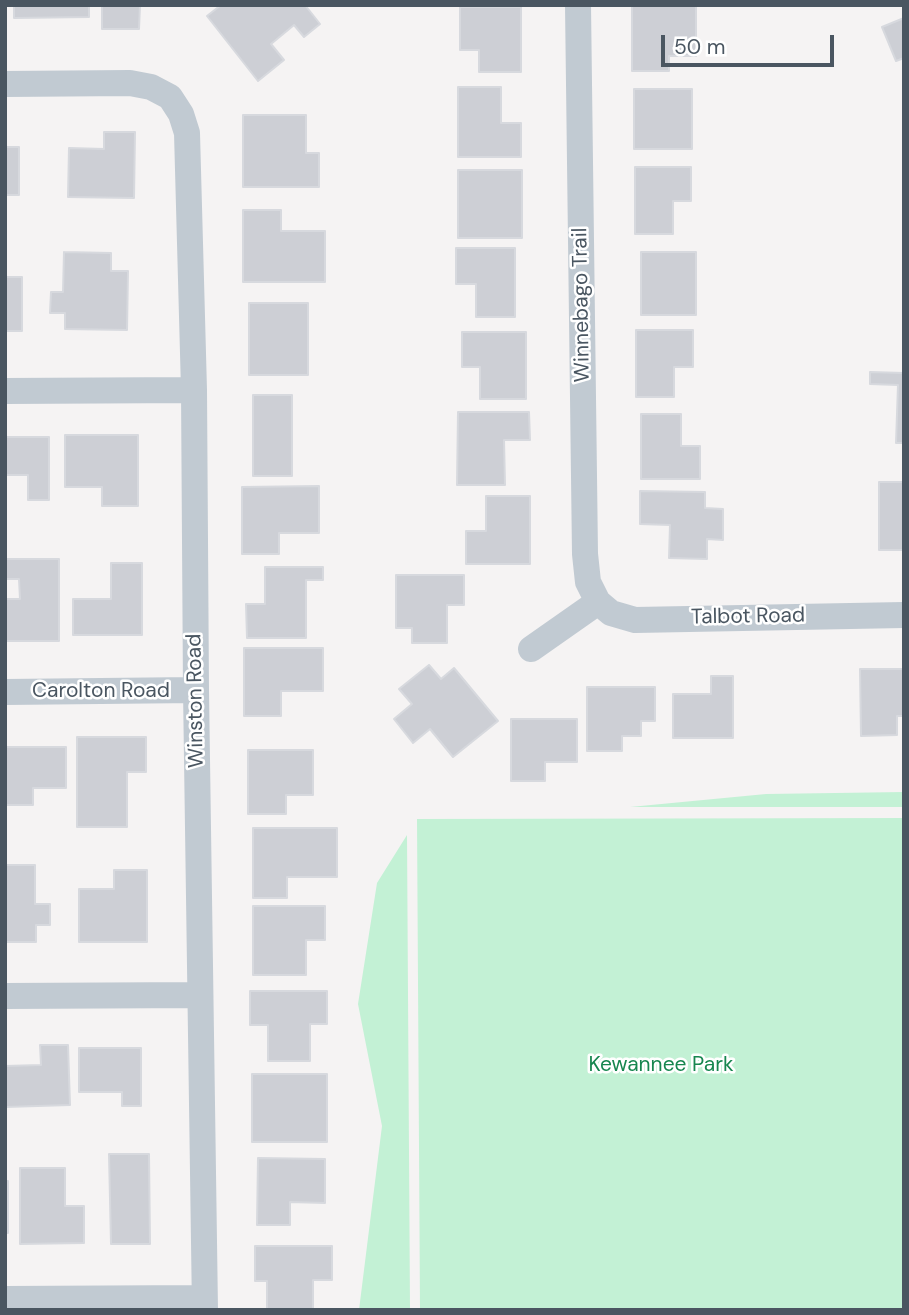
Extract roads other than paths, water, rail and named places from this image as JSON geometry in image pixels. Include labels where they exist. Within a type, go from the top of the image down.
[{"type":"street","name":"Winnebago Trail","points":[[578,5],[585,554],[588,582],[598,603]]},
{"type":"street","name":"Winston Road","points":[[5,84],[130,83],[151,88],[170,97],[181,114],[187,133],[194,390],[204,1304]]},
{"type":"street","points":[[5,391],[194,390]]},
{"type":"street","name":"Talbot Road","points":[[598,603],[611,613],[635,620],[904,615]]},
{"type":"street","points":[[531,649],[598,603]]},
{"type":"street","name":"Carolton Road","points":[[5,692],[196,690]]},
{"type":"street","points":[[5,996],[200,995]]},
{"type":"street","points":[[5,1299],[204,1304]]},
{"type":"park label","name":"Kewannee Park","points":[[661,1065]]}]
